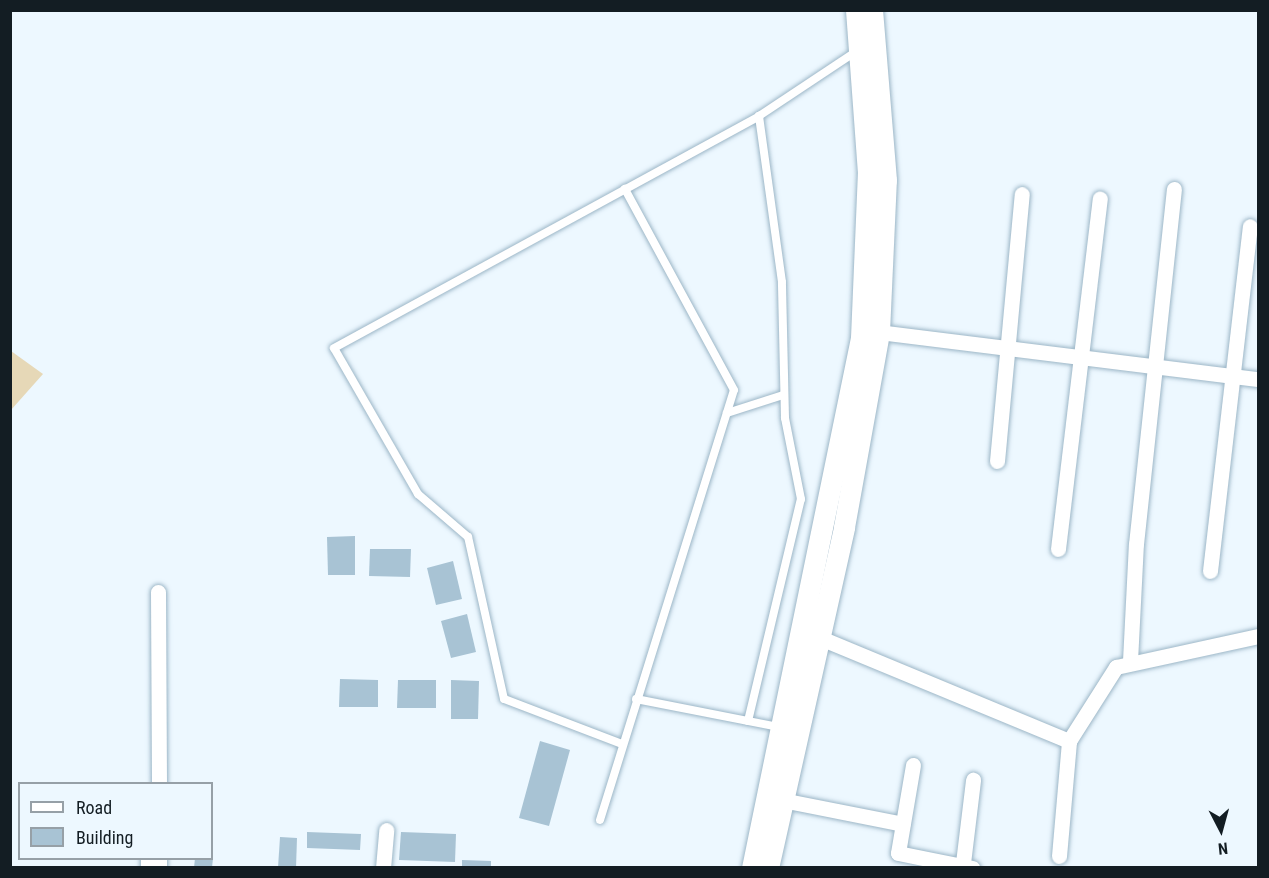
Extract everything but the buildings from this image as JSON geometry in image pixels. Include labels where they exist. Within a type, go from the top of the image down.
[{"type":"main road","points":[[752,867],[861,338],[868,226],[860,48],[856,10]]},
{"type":"main road","points":[[768,867],[844,526],[879,333],[886,180],[872,10]]},
{"type":"street","points":[[1130,661],[1154,369],[1174,189]]},
{"type":"street","points":[[997,461],[1022,194]]},
{"type":"street","points":[[1058,549],[1084,360],[1100,200]]},
{"type":"street","points":[[1209,571],[1228,376],[1250,226]]},
{"type":"street","points":[[879,333],[1008,352],[1258,379]]},
{"type":"street","points":[[158,592],[159,782]]},
{"type":"street","points":[[1059,856],[1069,741],[1116,667],[1130,661],[1258,636]]},
{"type":"street","points":[[818,637],[1069,741]]},
{"type":"street","points":[[913,765],[898,853],[968,865],[974,780]]},
{"type":"street","points":[[782,800],[903,824]]},
{"type":"street","points":[[383,867],[386,830]]},
{"type":"lane","points":[[622,744],[504,699],[468,537],[418,494],[334,348],[759,116],[860,48]]},
{"type":"lane","points":[[748,722],[801,498],[783,395],[782,282],[759,116]]},
{"type":"lane","points":[[600,820],[636,699],[735,390],[625,189]]},
{"type":"lane","points":[[727,413],[783,395]]},
{"type":"lane","points":[[636,699],[780,728]]},
{"type":"shaded area","points":[[11,351],[43,374],[11,410]]}]
